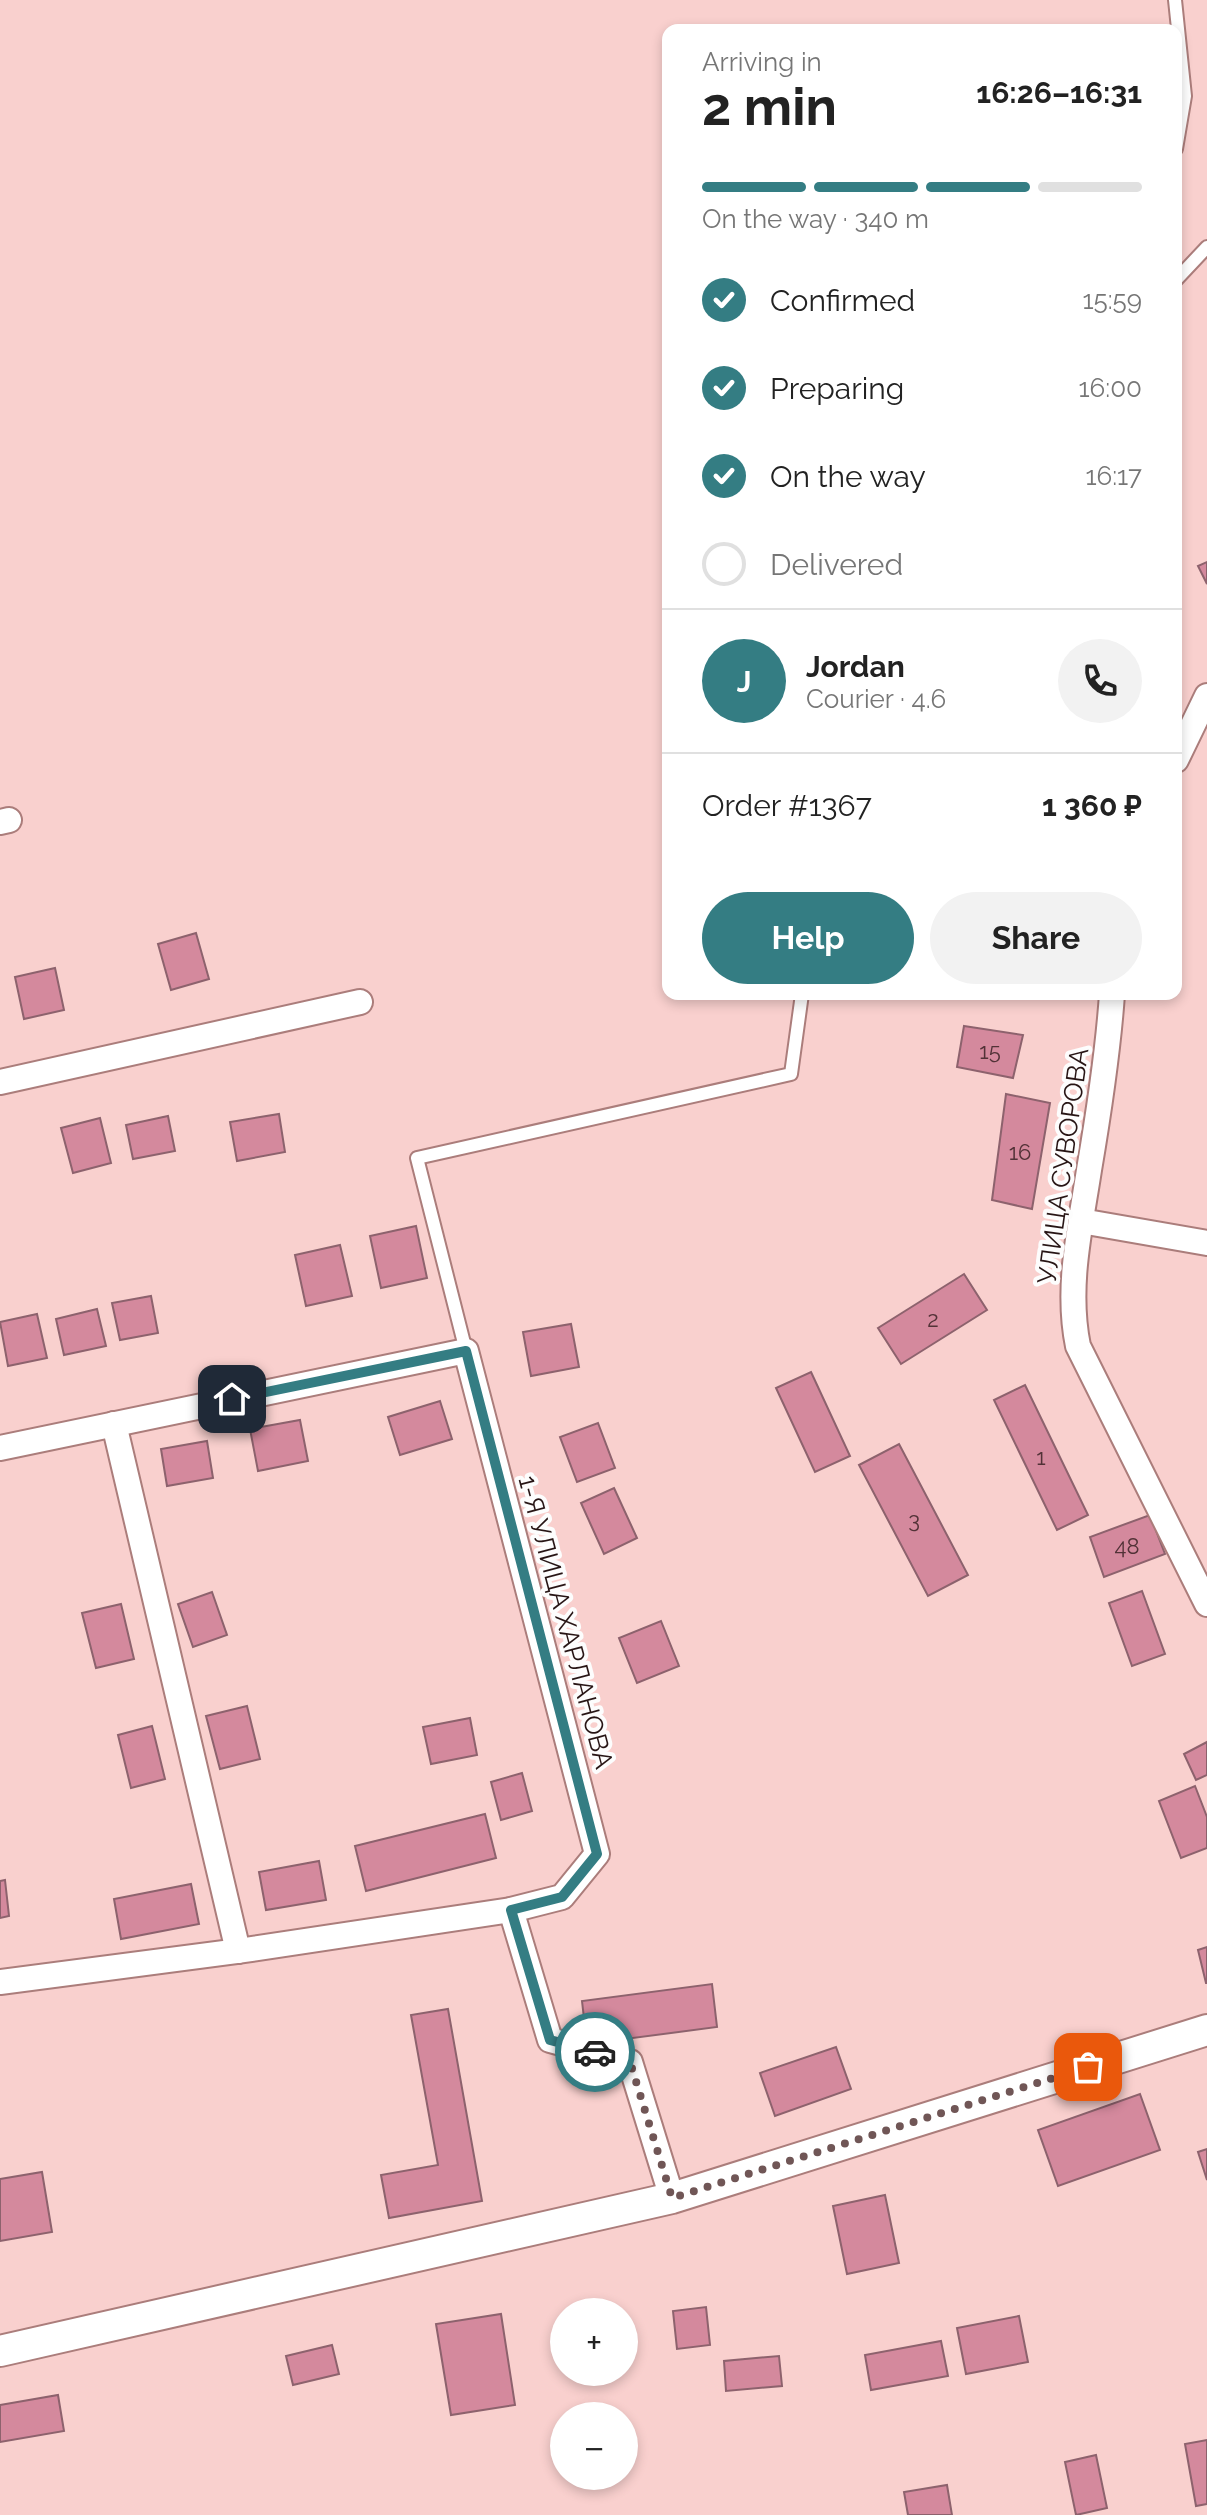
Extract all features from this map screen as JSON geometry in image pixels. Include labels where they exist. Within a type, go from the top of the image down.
[{"type":"street","points":[[1182,748],[1207,696]]},
{"type":"street","name":"УЛИЦА СУВОРОВА","points":[[1112,1000],[1107,1058],[1074,1261],[1073,1319],[1078,1346],[1207,1604]]},
{"type":"street","points":[[0,1082],[360,1002]]},
{"type":"street","points":[[1081,1221],[1207,1243]]},
{"type":"street","points":[[0,1448],[466,1351]]},
{"type":"street","name":"1-Я УЛИЦА ХАРЛАНОВА","points":[[466,1351],[597,1854],[562,1897],[511,1910]]},
{"type":"street","points":[[114,1424],[238,1951]]},
{"type":"street","points":[[0,1982],[238,1951],[511,1910],[550,2040],[630,2062],[672,2198]]},
{"type":"street","points":[[0,2351],[672,2198],[1207,2030]]},
{"type":"lane","points":[[1175,0],[1178,24]]},
{"type":"lane","points":[[1182,67],[1185,96],[1182,114]]},
{"type":"lane","points":[[1182,274],[1207,247]]},
{"type":"lane","points":[[466,1351],[417,1158],[791,1074],[801,1000]]},
{"type":"building","points":[[1207,562],[1207,584],[1198,566]]},
{"type":"building","points":[[196,933],[209,979],[171,990],[158,944]]},
{"type":"building","points":[[55,968],[64,1010],[24,1019],[15,977]]},
{"type":"building","points":[[964,1026],[1023,1035],[1013,1078],[957,1067]]},
{"type":"building","points":[[1006,1094],[1050,1103],[1032,1209],[992,1200]]},
{"type":"building","points":[[279,1114],[285,1152],[237,1161],[230,1122]]},
{"type":"building","points":[[168,1116],[175,1151],[133,1159],[126,1125]]},
{"type":"building","points":[[100,1118],[111,1163],[73,1173],[61,1128]]},
{"type":"building","points":[[416,1226],[427,1278],[381,1288],[370,1236]]},
{"type":"building","points":[[340,1245],[352,1296],[306,1306],[295,1255]]},
{"type":"building","points":[[964,1274],[987,1310],[901,1364],[878,1328]]},
{"type":"building","points":[[151,1296],[158,1333],[120,1340],[112,1303]]},
{"type":"building","points":[[97,1309],[106,1346],[64,1355],[56,1319]]},
{"type":"building","points":[[37,1314],[47,1358],[8,1366],[0,1322]]},
{"type":"building","points":[[571,1324],[579,1367],[531,1376],[523,1332]]},
{"type":"building","points":[[811,1372],[850,1456],[815,1472],[776,1388]]},
{"type":"building","points":[[1025,1385],[1088,1515],[1057,1530],[994,1400]]},
{"type":"building","points":[[440,1401],[452,1439],[400,1455],[388,1417]]},
{"type":"building","points":[[300,1420],[308,1461],[258,1471],[250,1429]]},
{"type":"building","points":[[598,1423],[615,1468],[577,1482],[560,1437]]},
{"type":"building","points":[[207,1441],[213,1478],[167,1486],[161,1449]]},
{"type":"building","points":[[899,1444],[968,1575],[928,1596],[859,1465]]},
{"type":"building","points":[[614,1488],[637,1538],[604,1554],[581,1503]]},
{"type":"building","points":[[1150,1515],[1165,1554],[1104,1577],[1090,1537]]},
{"type":"building","points":[[1142,1591],[1165,1654],[1132,1666],[1109,1603]]},
{"type":"building","points":[[212,1592],[227,1635],[193,1647],[178,1604]]},
{"type":"building","points":[[121,1604],[134,1659],[96,1668],[82,1613]]},
{"type":"building","points":[[661,1621],[679,1666],[637,1683],[619,1638]]},
{"type":"building","points":[[247,1706],[260,1759],[220,1769],[206,1716]]},
{"type":"building","points":[[470,1718],[477,1755],[431,1764],[423,1727]]},
{"type":"building","points":[[152,1726],[165,1779],[131,1788],[118,1735]]},
{"type":"building","points":[[1207,1742],[1207,1775],[1196,1780],[1184,1754]]},
{"type":"building","points":[[522,1773],[532,1811],[501,1820],[491,1782]]},
{"type":"building","points":[[1195,1786],[1207,1817],[1207,1848],[1181,1858],[1159,1801]]},
{"type":"building","points":[[485,1814],[496,1858],[366,1891],[355,1846]]},
{"type":"building","points":[[319,1861],[326,1900],[266,1910],[259,1872]]},
{"type":"building","points":[[5,1880],[9,1916],[0,1918],[0,1881]]},
{"type":"building","points":[[191,1884],[199,1924],[121,1939],[114,1899]]},
{"type":"building","points":[[1207,1947],[1207,1983],[1206,1983],[1198,1950]]},
{"type":"building","points":[[712,1984],[717,2027],[587,2044],[582,2001]]},
{"type":"building","points":[[448,2009],[482,2201],[389,2218],[381,2175],[438,2165],[411,2015]]},
{"type":"building","points":[[836,2047],[851,2089],[775,2116],[760,2073]]},
{"type":"building","points":[[1140,2094],[1160,2150],[1058,2186],[1038,2130]]},
{"type":"building","points":[[1207,2149],[1207,2180],[1198,2152]]},
{"type":"building","points":[[42,2172],[52,2232],[0,2241],[0,2179]]},
{"type":"building","points":[[885,2195],[899,2263],[847,2274],[833,2206]]},
{"type":"building","points":[[706,2307],[710,2345],[677,2349],[673,2311]]},
{"type":"building","points":[[501,2314],[515,2405],[451,2415],[436,2324]]},
{"type":"building","points":[[1019,2316],[1028,2362],[966,2374],[957,2328]]},
{"type":"building","points":[[941,2341],[948,2376],[871,2390],[865,2355]]},
{"type":"building","points":[[332,2345],[339,2374],[293,2385],[286,2356]]},
{"type":"building","points":[[779,2356],[782,2386],[726,2391],[724,2361]]},
{"type":"building","points":[[58,2395],[64,2431],[0,2442],[0,2405]]},
{"type":"building","points":[[1207,2440],[1207,2504],[1196,2506],[1185,2444]]},
{"type":"building","points":[[1096,2455],[1107,2508],[1076,2515],[1065,2462]]},
{"type":"building","points":[[947,2485],[952,2515],[908,2515],[904,2492]]},
{"type":"way so far","points":[[595,2052],[630,2062],[672,2198],[1088,2067]]},
{"type":"route","points":[[232,1399],[466,1351],[597,1854],[562,1897],[511,1910],[550,2040],[595,2052]]}]
